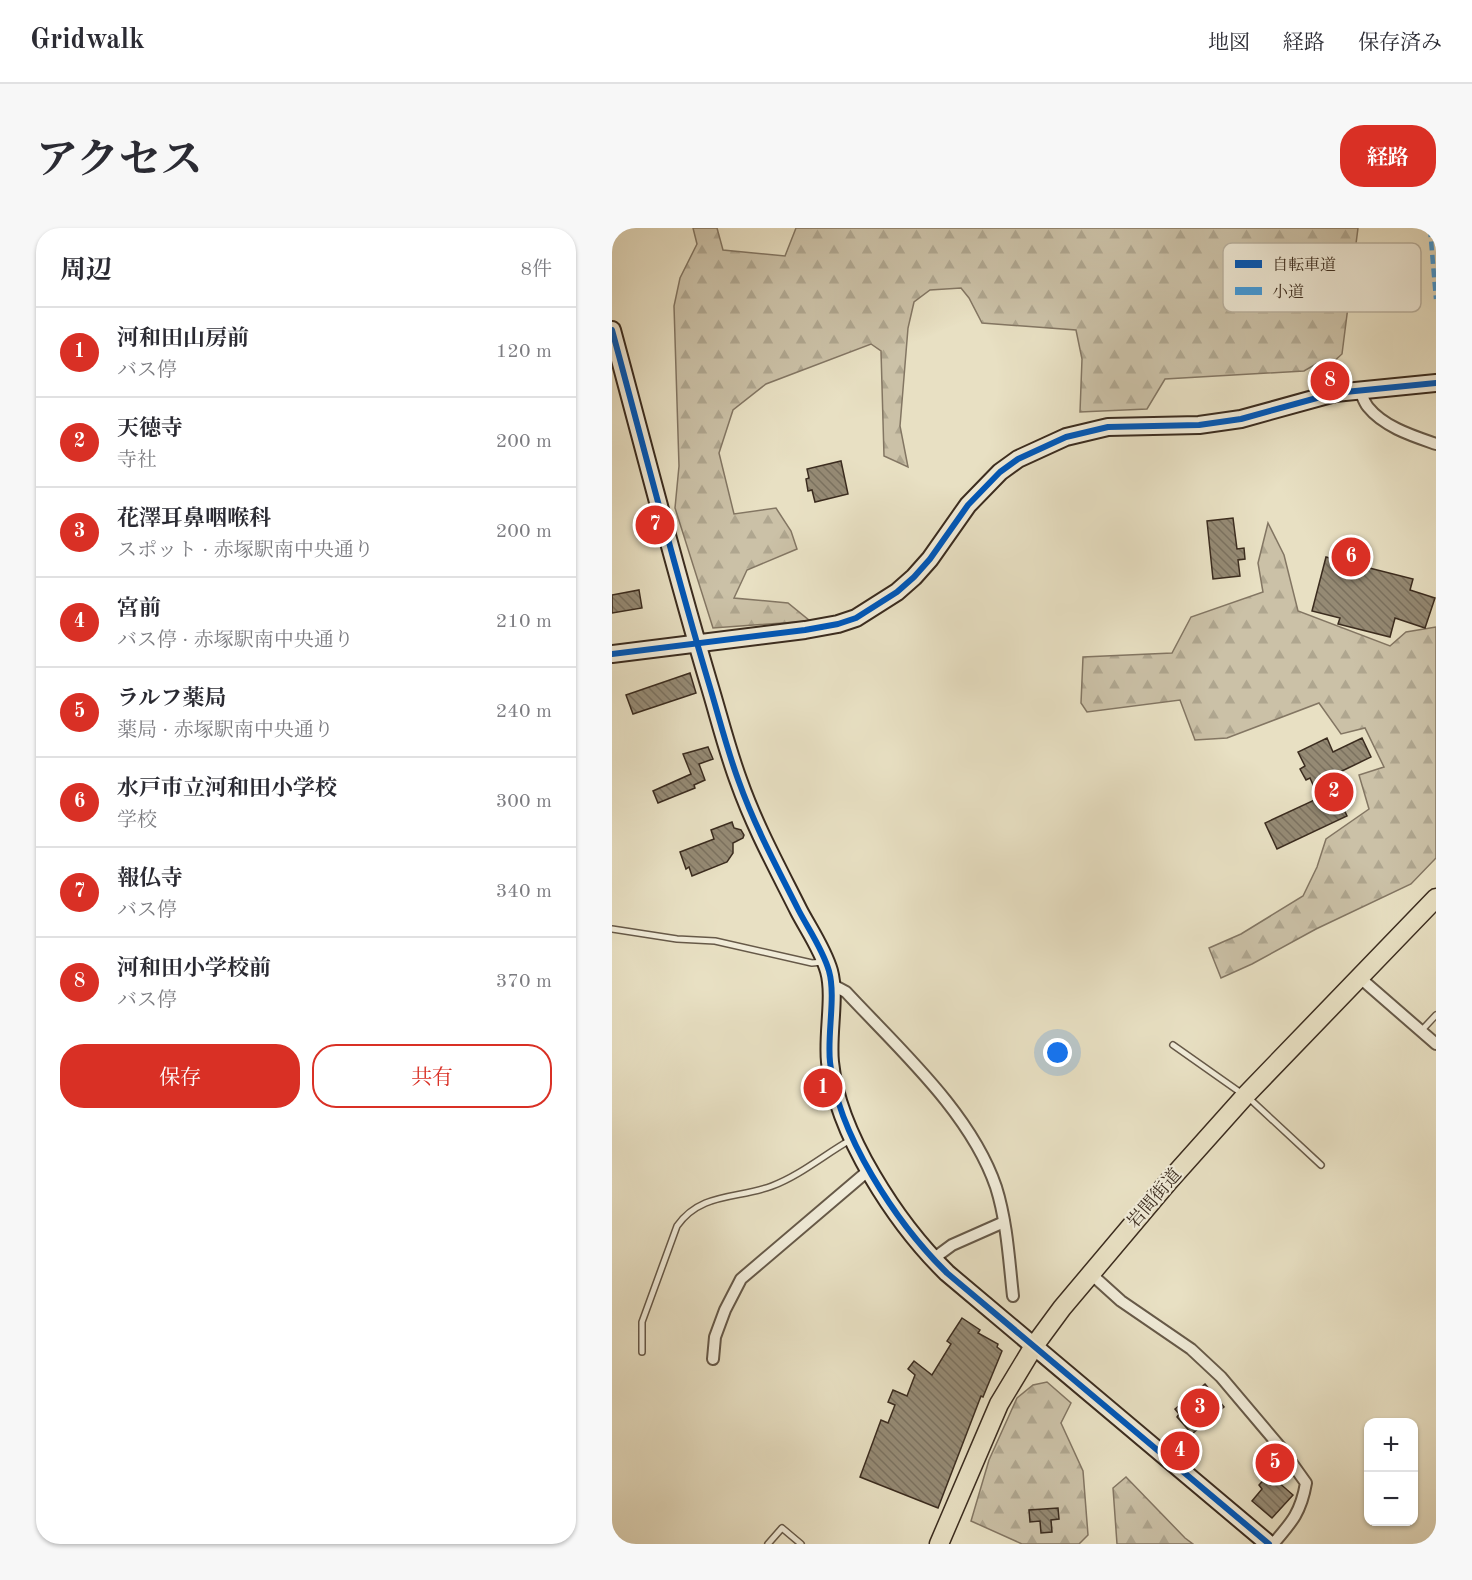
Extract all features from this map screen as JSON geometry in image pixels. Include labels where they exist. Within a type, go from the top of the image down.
[{"type":"main road","name":"岩間街道","points":[[939,1544],[999,1404],[1034,1346],[1090,1273],[1245,1096],[1436,898]]},
{"type":"street","points":[[612,330],[697,644],[739,782],[771,856],[826,962],[831,984],[828,1036],[834,1087],[869,1170],[892,1208],[933,1259],[954,1279],[1271,1544],[1295,1518],[1303,1502],[1306,1483],[1281,1448],[1221,1377],[1191,1349],[1121,1301],[1090,1273]]},
{"type":"street","points":[[612,654],[805,630],[856,618],[897,592],[914,577],[930,559],[968,505],[1000,472],[1018,459],[1066,437],[1107,427],[1199,424],[1241,419],[1335,393],[1436,383]]},
{"type":"street","points":[[1359,389],[1368,406],[1382,419],[1399,429],[1436,444]]},
{"type":"street","points":[[1359,977],[1436,1044]]},
{"type":"street","points":[[831,984],[846,992],[942,1096],[963,1124],[990,1173],[1004,1222],[1013,1296]]},
{"type":"street","points":[[713,1359],[715,1337],[725,1310],[741,1279],[869,1170]]},
{"type":"street","points":[[933,1259],[952,1245],[1004,1222]]},
{"type":"lane","points":[[612,929],[676,939],[716,941],[812,963],[826,962]]},
{"type":"lane","points":[[1421,1031],[1436,1016]]},
{"type":"lane","points":[[1173,1045],[1245,1096],[1321,1165]]},
{"type":"lane","points":[[642,1352],[642,1322],[677,1226],[686,1213],[712,1199],[772,1186],[798,1174],[854,1138]]},
{"type":"lane","points":[[768,1544],[782,1528],[801,1544]]},
{"type":"green space","points":[[693,228],[717,228],[723,250],[785,256],[796,228],[1358,228],[1356,243],[1223,243],[1223,312],[1347,312],[1342,354],[1330,365],[1316,364],[1304,371],[1165,379],[1147,409],[1080,412],[1082,359],[1076,330],[982,323],[961,288],[930,290],[914,302],[908,328],[900,426],[908,467],[884,456],[881,351],[871,344],[766,384],[733,410],[719,453],[734,514],[776,508],[791,531],[797,549],[747,570],[734,598],[788,603],[810,621],[713,628],[675,508],[679,466],[674,306],[680,278],[697,244]]},
{"type":"green space","points":[[1268,523],[1284,555],[1298,611],[1390,646],[1406,632],[1436,627],[1436,858],[1411,884],[1221,978],[1209,948],[1241,934],[1303,896],[1317,867],[1326,839],[1369,809],[1359,775],[1384,767],[1365,728],[1341,734],[1319,703],[1227,738],[1195,740],[1180,700],[1087,712],[1081,703],[1083,657],[1172,653],[1191,617],[1263,592],[1258,563]]},
{"type":"green space","points":[[1047,1382],[1071,1403],[1061,1423],[1083,1471],[1088,1535],[1079,1544],[1022,1544],[971,1521],[989,1460],[1017,1398],[1033,1385]]},
{"type":"green space","points":[[1126,1477],[1193,1544],[1117,1544],[1113,1488]]},
{"type":"building","points":[[841,461],[848,494],[815,502],[812,490],[808,491],[807,469]]},
{"type":"building","points":[[1233,518],[1237,549],[1244,548],[1245,559],[1238,560],[1240,576],[1213,579],[1207,521]]},
{"type":"building","points":[[1326,557],[1413,579],[1410,590],[1435,598],[1425,628],[1395,618],[1390,637],[1338,624],[1340,618],[1312,611]]},
{"type":"building","points":[[639,590],[642,608],[612,613],[612,595]]},
{"type":"building","points":[[690,673],[696,693],[633,714],[626,695]]},
{"type":"building","points":[[1327,738],[1333,752],[1362,738],[1371,757],[1342,771],[1345,779],[1340,782],[1347,798],[1340,801],[1347,816],[1277,849],[1265,823],[1319,798],[1310,778],[1306,780],[1300,769],[1305,766],[1298,752]]},
{"type":"building","points":[[708,747],[713,759],[699,764],[705,780],[694,785],[695,788],[658,803],[653,791],[691,774],[683,754]]},
{"type":"building","points":[[732,822],[734,828],[741,830],[744,835],[743,838],[733,843],[733,853],[727,862],[692,876],[689,867],[686,869],[680,852],[714,839],[711,830]]},
{"type":"building","points":[[962,1318],[980,1330],[978,1333],[998,1344],[997,1347],[1002,1351],[983,1397],[981,1396],[938,1508],[860,1477],[881,1420],[888,1423],[895,1405],[888,1402],[893,1390],[907,1396],[915,1375],[908,1369],[914,1361],[932,1375],[951,1344],[947,1341]]},
{"type":"building","points":[[1205,1384],[1224,1407],[1192,1434],[1177,1417],[1179,1414],[1175,1409]]},
{"type":"building","points":[[1269,1474],[1293,1495],[1272,1518],[1252,1501],[1262,1489],[1259,1485]]},
{"type":"building","points":[[1058,1508],[1059,1519],[1051,1520],[1052,1532],[1041,1533],[1040,1521],[1030,1522],[1029,1510]]},
{"type":"marked path","points":[[1430,228],[1436,299]]},
{"type":"cycle path","points":[[612,330],[684,596],[735,770],[759,832],[820,948],[829,971],[832,992],[829,1051],[835,1090],[844,1118],[872,1176],[909,1229],[947,1273],[1269,1544]]},
{"type":"cycle path","points":[[612,654],[805,630],[856,618],[897,592],[914,577],[930,559],[968,505],[1000,472],[1018,459],[1066,437],[1108,427],[1199,425],[1241,419],[1335,393],[1436,383]]},
{"type":"place","name":"河和田小学校前","points":[[1330,381]]},
{"type":"place","name":"報仏寺","points":[[655,525]]},
{"type":"place","name":"水戸市立河和田小学校","points":[[1351,557]]},
{"type":"place","name":"天徳寺","points":[[1334,792]]},
{"type":"place","name":"河和田山房前","points":[[823,1088]]},
{"type":"place","name":"花澤耳鼻咽喉科","points":[[1200,1408]]},
{"type":"place","name":"宮前","points":[[1180,1451]]},
{"type":"place","name":"ラルフ薬局","points":[[1275,1463]]}]
